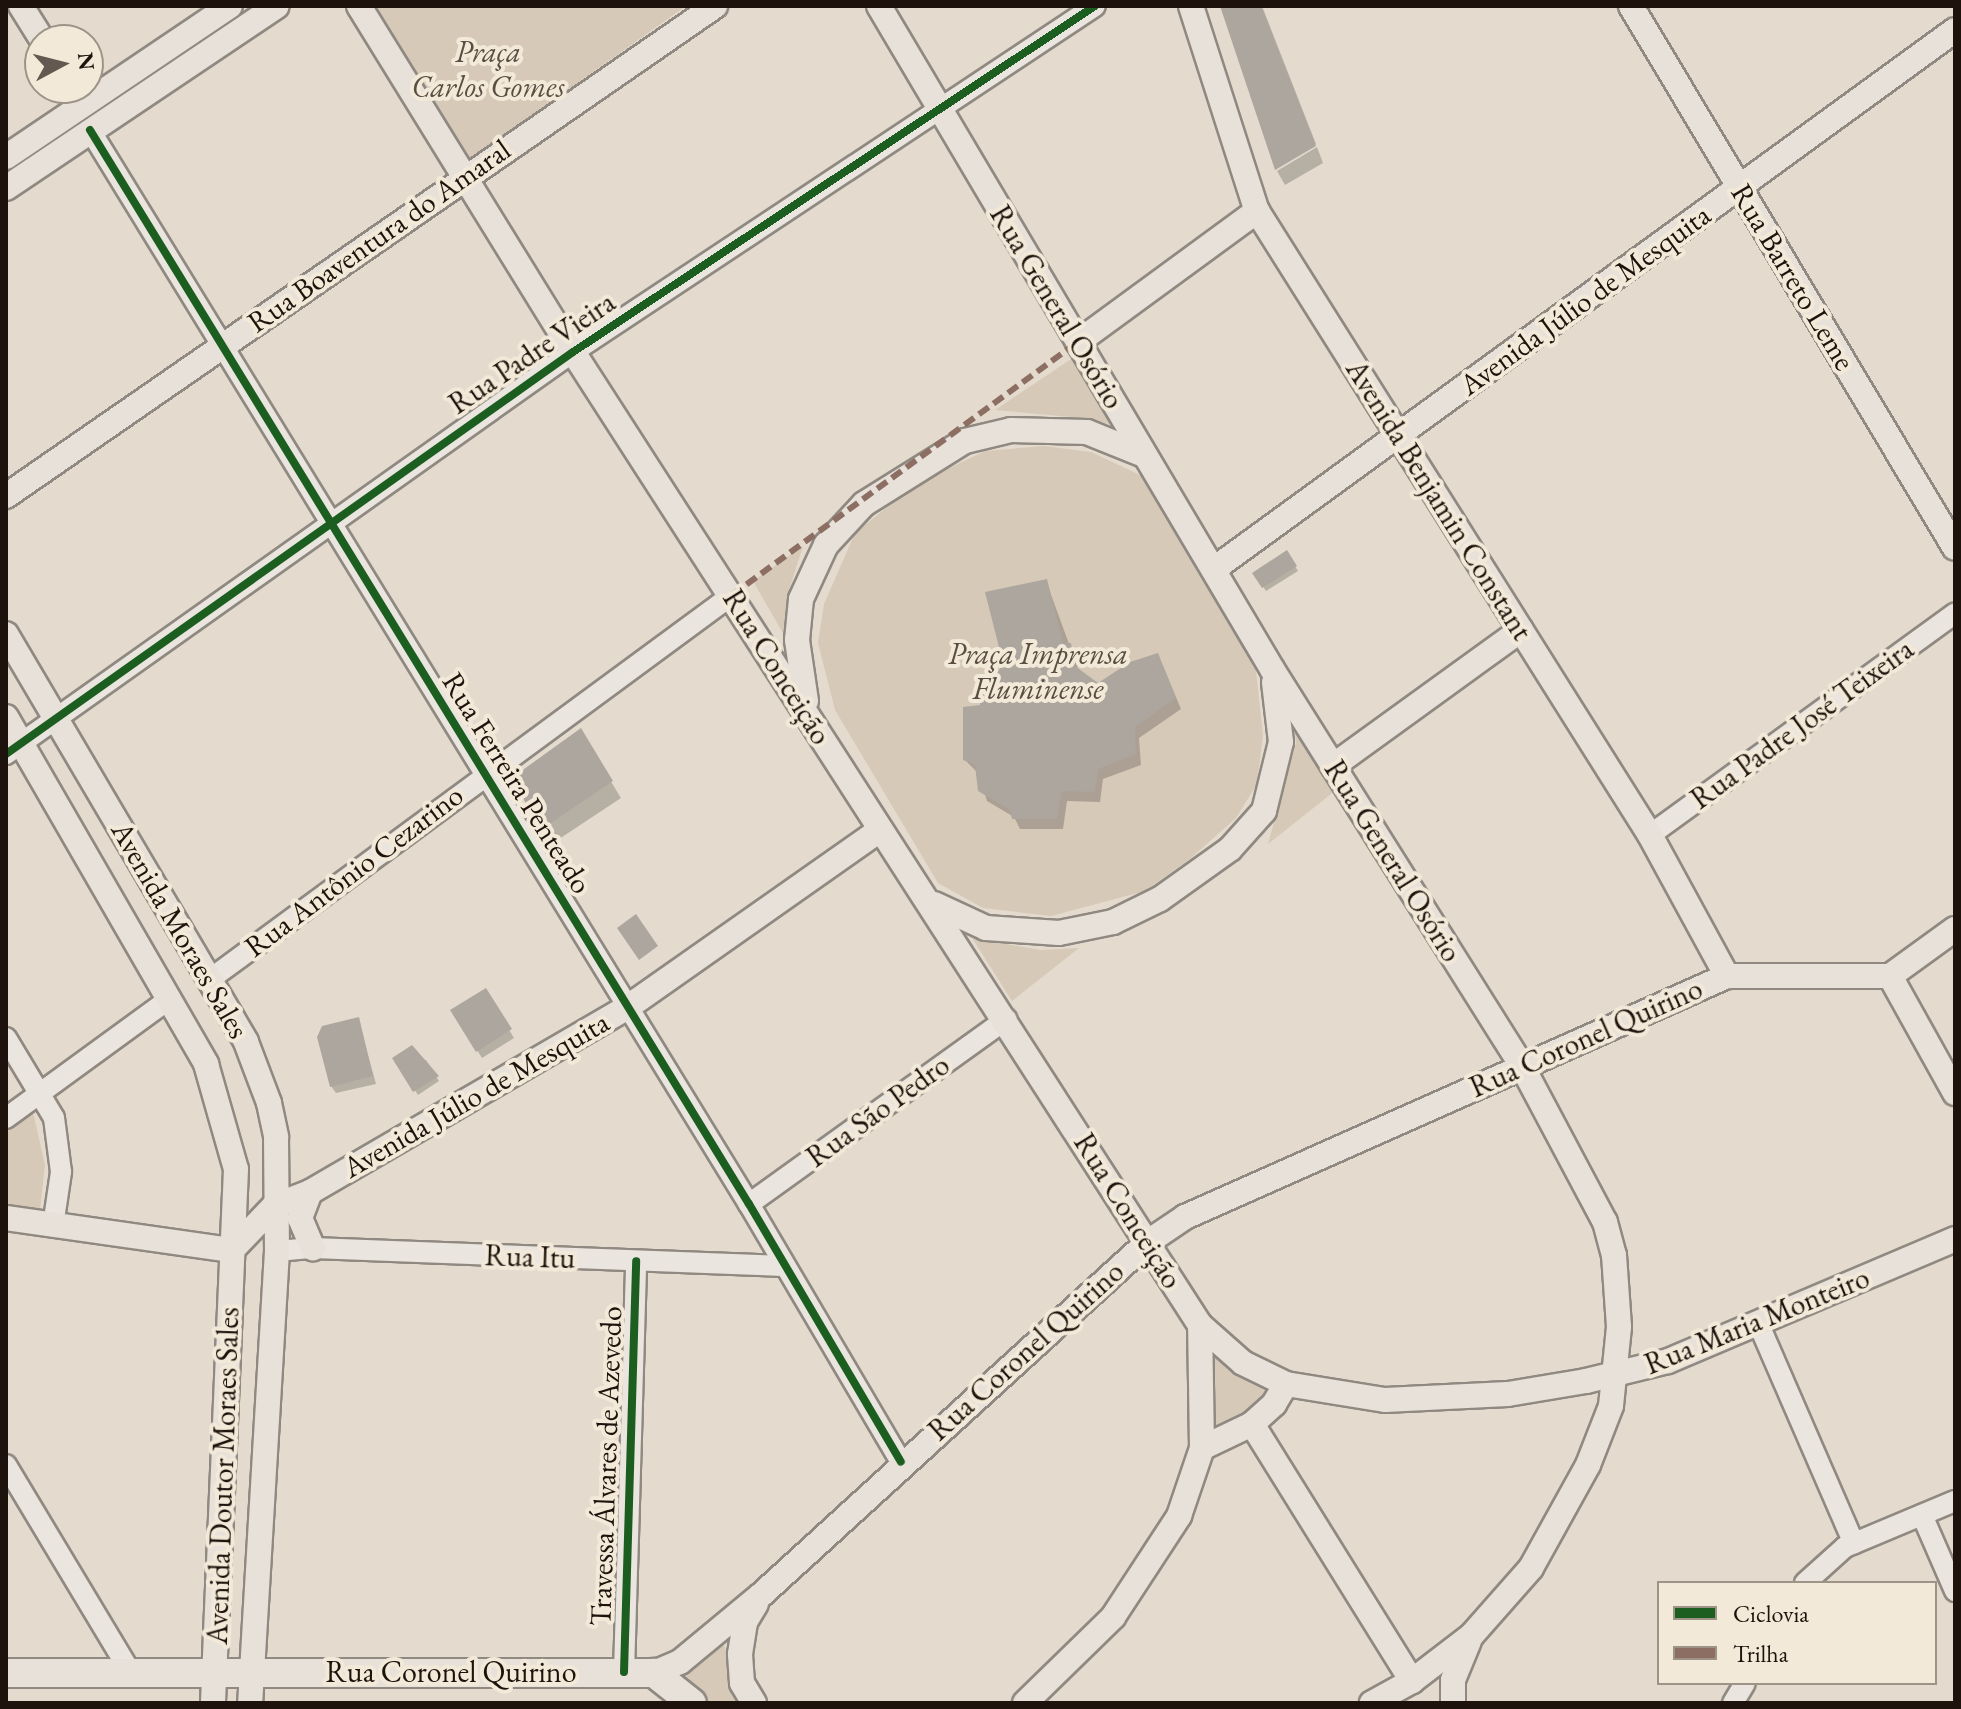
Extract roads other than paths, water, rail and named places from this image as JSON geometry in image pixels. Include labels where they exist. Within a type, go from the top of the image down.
[{"type":"highway","name":"Rua Coronel Quirino","points":[[6,1673],[654,1673]]},
{"type":"highway","points":[[654,1673],[692,1703]]},
{"type":"main road","points":[[21,6],[32,24]]},
{"type":"main road","points":[[104,80],[230,6]]},
{"type":"main road","points":[[6,188],[277,6]]},
{"type":"main road","name":"Rua Conceição","points":[[359,6],[573,352],[732,595],[880,830],[932,903],[1200,1325]]},
{"type":"main road","name":"Rua Boaventura do Amaral","points":[[6,496],[715,6]]},
{"type":"main road","name":"Rua General Osório","points":[[879,6],[1272,669],[1523,1068],[1605,1222],[1618,1292],[1616,1375],[1604,1428],[1574,1491],[1531,1568],[1472,1635],[1412,1681],[1372,1703]]},
{"type":"main road","name":"Avenida Benjamin Constant","points":[[1191,6],[1257,211],[1650,835],[1727,976]]},
{"type":"main road","name":"Rua Barreto Leme","points":[[1631,6],[1955,548]]},
{"type":"main road","name":"Avenida Júlio de Mesquita","points":[[1214,569],[1740,187],[1953,37]]},
{"type":"main road","points":[[6,157],[68,104]]},
{"type":"main road","points":[[1078,342],[1257,211]]},
{"type":"main road","points":[[810,721],[799,671],[801,599],[826,545],[864,504],[965,441],[1011,430],[1087,432],[1146,456]]},
{"type":"main road","points":[[1333,766],[1521,630]]},
{"type":"main road","name":"Avenida Moraes Sales","points":[[6,634],[246,1042],[269,1103],[276,1137],[274,1206],[277,1251]]},
{"type":"main road","points":[[932,903],[986,928],[1059,933],[1113,922],[1141,910],[1204,869],[1251,830],[1273,789],[1281,742],[1272,669]]},
{"type":"main road","name":"Avenida Moraes Sales","points":[[6,717],[14,749],[206,1064],[223,1111],[236,1169],[232,1250]]},
{"type":"main road","name":"Avenida Júlio de Mesquita","points":[[232,1250],[274,1206],[310,1192],[628,1007],[880,830]]},
{"type":"main road","points":[[1955,929],[1890,976],[1955,1093]]},
{"type":"main road","name":"Rua Coronel Quirino","points":[[654,1673],[680,1662],[761,1595],[901,1462],[1148,1242],[1223,1196],[1523,1068],[1727,976],[1890,976]]},
{"type":"main road","points":[[310,1192],[300,1218],[303,1234],[313,1248]]},
{"type":"main road","points":[[6,1218],[232,1250]]},
{"type":"main road","name":"Rua Maria Monteiro","points":[[1200,1325],[1243,1363],[1286,1384],[1385,1400],[1508,1394],[1616,1375],[1668,1361],[1759,1325],[1955,1239]]},
{"type":"main road","name":"Avenida Doutor Moraes Sales","points":[[213,1703],[232,1250]]},
{"type":"main road","name":"Avenida Doutor Moraes Sales","points":[[250,1703],[277,1251]]},
{"type":"main road","points":[[1025,1703],[1113,1617],[1159,1552],[1179,1516],[1202,1448],[1200,1325]]},
{"type":"main road","points":[[1202,1448],[1252,1424],[1274,1404],[1286,1384]]},
{"type":"main road","points":[[1252,1424],[1412,1681]]},
{"type":"main road","points":[[754,1703],[742,1683],[740,1654],[745,1622],[761,1595]]},
{"type":"main road","points":[[1453,1703],[1453,1680],[1472,1635]]},
{"type":"street","name":"Rua Padre Vieira","points":[[14,749],[573,352],[1095,6]]},
{"type":"street","name":"Rua Ferreira Penteado","points":[[90,130],[219,347],[749,1204],[901,1462]]},
{"type":"street","name":"Rua Antônio Cezarino","points":[[209,980],[483,774],[732,595]]},
{"type":"street","name":"Rua Padre José Teixeira","points":[[1650,835],[1955,613]]},
{"type":"street","points":[[6,1118],[169,999]]},
{"type":"street","name":"Rua São Pedro","points":[[749,1204],[1006,1019]]},
{"type":"street","points":[[6,1038],[41,1093],[60,1144],[53,1226]]},
{"type":"street","name":"Rua Itu","points":[[277,1251],[313,1248],[784,1266]]},
{"type":"street","name":"Travessa Álvares de Azevedo","points":[[624,1672],[636,1261]]},
{"type":"street","points":[[1759,1325],[1854,1543]]},
{"type":"street","points":[[6,1465],[131,1673]]},
{"type":"street","points":[[1807,1581],[1826,1560],[1854,1543],[1955,1501]]},
{"type":"street","points":[[1922,1515],[1955,1591]]},
{"type":"street","points":[[1733,1703],[1744,1685]]},
{"type":"park label","name":"Praça Carlos Gomes","points":[[488,69]]},
{"type":"park label","name":"Praça Imprensa Fluminense","points":[[1038,671]]}]
